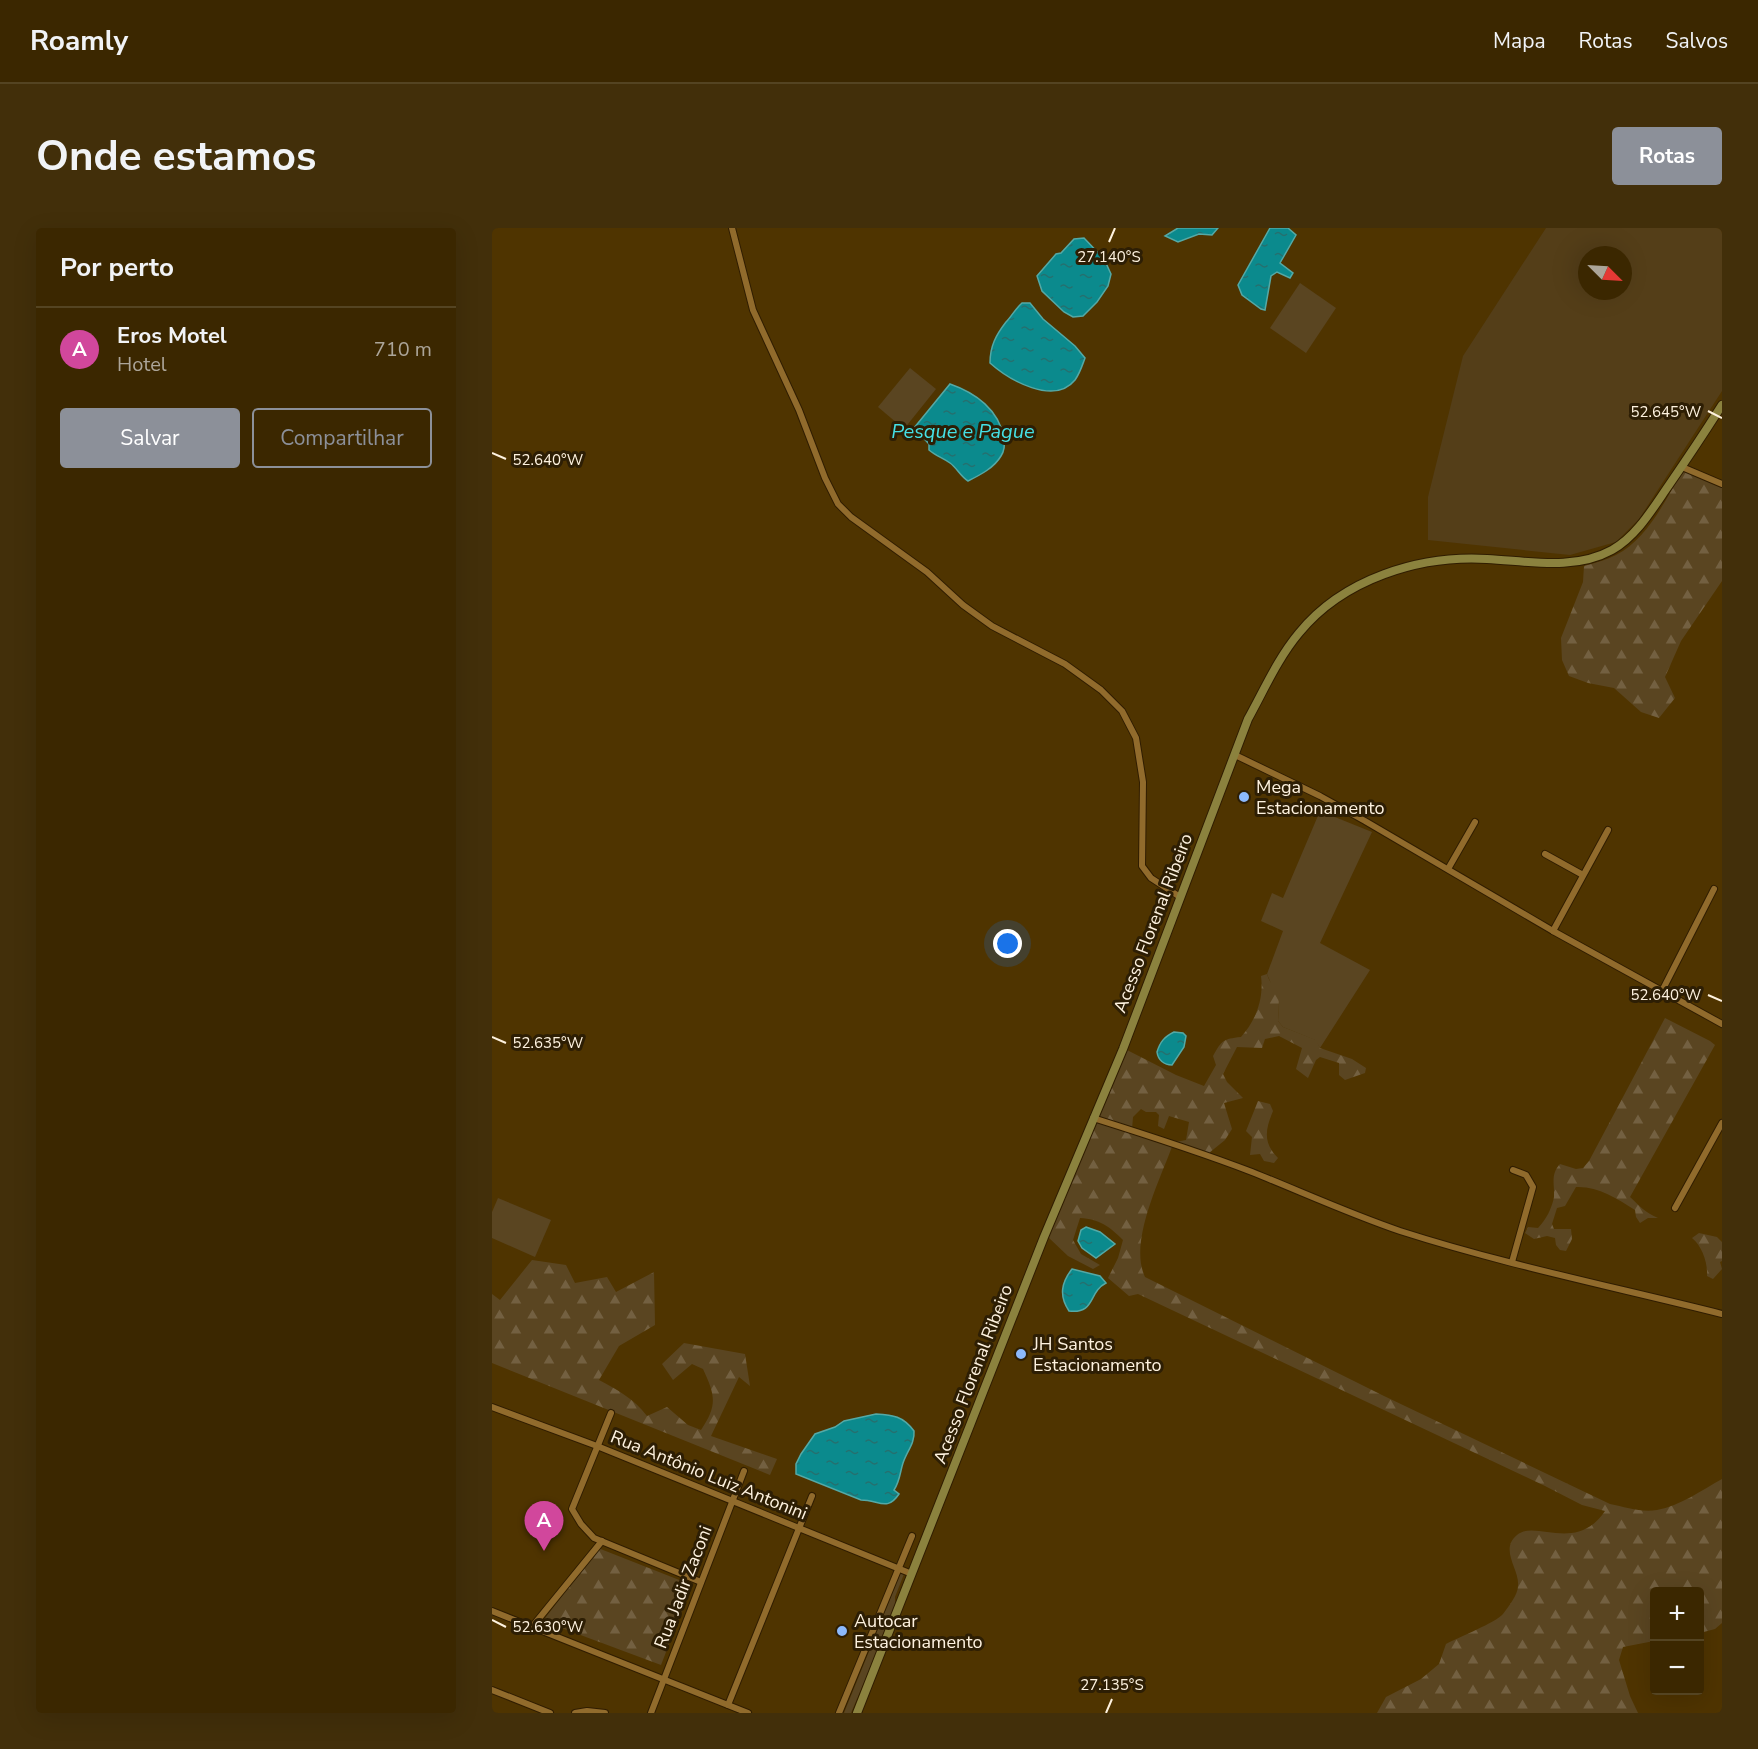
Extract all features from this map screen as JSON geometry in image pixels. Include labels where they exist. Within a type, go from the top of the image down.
[{"type":"street","points":[[732,228],[753,310],[799,410],[825,478],[838,504],[851,517],[927,573],[963,605],[992,626],[1065,664],[1101,690],[1122,711],[1136,738],[1143,782],[1142,866],[1151,878],[1180,897]]},
{"type":"street","name":"Acesso Florenal Ribeiro","points":[[857,1713],[1093,1118],[1123,1049],[1248,719],[1281,659],[1299,633],[1338,598],[1365,582],[1409,566],[1446,560],[1485,558],[1560,563],[1581,560],[1612,550],[1640,525],[1682,467],[1722,405]]},
{"type":"street","points":[[1682,467],[1722,484]]},
{"type":"street","points":[[1235,755],[1320,796],[1553,931],[1722,1024]]},
{"type":"street","points":[[1448,869],[1475,822]]},
{"type":"street","points":[[1553,931],[1608,830]]},
{"type":"street","points":[[1545,854],[1582,875]]},
{"type":"street","points":[[1662,991],[1714,889]]},
{"type":"street","points":[[1093,1118],[1231,1164],[1327,1204],[1468,1252],[1722,1314]]},
{"type":"street","points":[[1675,1208],[1722,1123]]},
{"type":"street","points":[[1512,1262],[1533,1187],[1526,1175],[1513,1170]]},
{"type":"street","name":"Rua Antônio Luiz Antonini","points":[[492,1407],[597,1446],[912,1574]]},
{"type":"street","points":[[610,1413],[572,1509],[581,1524],[594,1538],[701,1582]]},
{"type":"street","name":"Rua Jadir Zaconi","points":[[651,1713],[744,1471]]},
{"type":"street","points":[[728,1705],[812,1496]]},
{"type":"street","points":[[839,1713],[912,1536]]},
{"type":"street","points":[[532,1627],[602,1542]]},
{"type":"street","points":[[492,1611],[748,1713]]},
{"type":"street","points":[[492,1690],[550,1713]]},
{"type":"street","points":[[575,1713],[587,1711],[605,1713]]},
{"type":"shaded area","points":[[1546,228],[1722,228],[1722,391],[1639,519],[1616,542],[1570,555],[1428,540],[1428,497],[1463,356]]},
{"type":"green space","points":[[1300,283],[1336,308],[1306,353],[1270,328]]},
{"type":"green space","points":[[910,368],[936,389],[904,429],[878,407]]},
{"type":"green space","points":[[1685,467],[1722,484],[1722,581],[1681,641],[1665,677],[1675,698],[1659,718],[1641,712],[1614,688],[1588,683],[1569,676],[1562,660],[1561,638],[1583,582],[1584,566],[1604,560],[1628,548],[1656,516]]},
{"type":"green space","points":[[1320,811],[1372,832],[1320,943],[1370,970],[1320,1048],[1315,1040],[1283,1027],[1278,1021],[1279,1003],[1267,974],[1283,931],[1261,921],[1272,893],[1283,898]]},
{"type":"green space","points":[[1267,974],[1278,994],[1278,1021],[1283,1027],[1316,1040],[1320,1048],[1352,1059],[1366,1068],[1365,1073],[1345,1080],[1339,1075],[1339,1063],[1320,1057],[1316,1060],[1308,1078],[1296,1069],[1302,1048],[1279,1036],[1265,1039],[1262,1048],[1237,1047],[1223,1074],[1227,1082],[1243,1098],[1224,1103],[1232,1129],[1225,1140],[1209,1153],[1176,1142],[1186,1140],[1189,1122],[1169,1116],[1164,1129],[1158,1126],[1159,1115],[1156,1112],[1146,1112],[1141,1109],[1133,1117],[1132,1129],[1173,1144],[1154,1192],[1143,1229],[1141,1263],[1145,1277],[1384,1396],[1610,1504],[1651,1511],[1666,1508],[1722,1479],[1722,1623],[1715,1629],[1704,1632],[1704,1587],[1650,1587],[1650,1642],[1623,1647],[1619,1660],[1638,1713],[1377,1713],[1386,1697],[1421,1679],[1439,1664],[1446,1644],[1503,1614],[1518,1590],[1518,1580],[1510,1553],[1512,1541],[1517,1535],[1525,1531],[1569,1533],[1582,1531],[1594,1524],[1605,1511],[1582,1505],[1138,1294],[1129,1296],[1108,1278],[1118,1258],[1123,1240],[1104,1224],[1080,1218],[1073,1240],[1081,1254],[1100,1265],[1093,1269],[1068,1256],[1048,1237],[1127,1050],[1176,1075],[1204,1086],[1216,1065],[1213,1056],[1219,1047],[1224,1041],[1241,1037],[1251,1024],[1260,1001],[1261,976]]},
{"type":"green space","points":[[1665,1018],[1715,1045],[1630,1197],[1658,1218],[1648,1218],[1640,1223],[1635,1210],[1614,1197],[1592,1188],[1576,1187],[1565,1206],[1557,1208],[1552,1224],[1554,1229],[1571,1229],[1572,1239],[1566,1251],[1560,1250],[1555,1238],[1547,1236],[1534,1239],[1525,1233],[1528,1227],[1538,1228],[1548,1214],[1554,1197],[1554,1176],[1557,1168],[1560,1164],[1576,1169],[1583,1168],[1589,1161]]},
{"type":"green space","points":[[1258,1101],[1270,1104],[1273,1111],[1268,1124],[1267,1136],[1270,1147],[1278,1158],[1274,1163],[1264,1161],[1260,1154],[1250,1155],[1252,1137],[1246,1131]]},
{"type":"green space","points":[[498,1198],[551,1220],[535,1257],[492,1238],[492,1212]]},
{"type":"green space","points":[[1699,1233],[1717,1237],[1722,1242],[1722,1261],[1720,1262],[1722,1269],[1713,1279],[1707,1276],[1704,1255],[1692,1238]]},
{"type":"green space","points":[[532,1260],[566,1265],[575,1283],[607,1277],[616,1292],[654,1272],[655,1325],[619,1346],[599,1380],[625,1395],[647,1416],[667,1407],[688,1425],[701,1430],[710,1414],[712,1393],[703,1369],[692,1364],[673,1380],[662,1364],[684,1343],[745,1354],[750,1386],[739,1377],[711,1436],[777,1459],[770,1475],[492,1363],[492,1294],[500,1300]]},
{"type":"green space","points":[[598,1548],[692,1585],[661,1665],[543,1621]]},
{"type":"green space","points":[[900,1574],[904,1574],[895,1597],[895,1605],[881,1639],[875,1636]]},
{"type":"green space","points":[[872,1644],[879,1647],[851,1713],[844,1713]]},
{"type":"water","points":[[1178,228],[1218,228],[1212,235],[1199,234],[1178,242],[1165,236]]},
{"type":"water","points":[[1270,228],[1288,228],[1296,235],[1280,263],[1293,273],[1290,278],[1277,272],[1271,276],[1265,310],[1242,295],[1238,285]]},
{"type":"water","points":[[1084,238],[1104,259],[1111,274],[1108,286],[1097,302],[1083,316],[1073,317],[1064,312],[1042,291],[1037,276],[1056,254],[1061,253],[1074,239]]},
{"type":"water","points":[[1022,303],[1030,303],[1043,319],[1075,346],[1085,358],[1077,377],[1066,387],[1056,391],[1032,388],[1008,376],[990,363],[992,346],[997,336]]},
{"type":"water","name":"Pesque e Pague","points":[[950,384],[969,392],[992,411],[1004,438],[1004,450],[995,464],[968,481],[950,463],[929,450],[929,444],[914,428]]},
{"type":"water","points":[[1174,1032],[1183,1033],[1186,1036],[1184,1047],[1172,1065],[1169,1065],[1160,1060],[1157,1052],[1163,1040]]},
{"type":"water","points":[[1086,1227],[1100,1232],[1115,1244],[1096,1258],[1082,1248],[1078,1241],[1081,1230]]},
{"type":"water","points":[[1072,1269],[1100,1276],[1106,1283],[1096,1292],[1088,1306],[1078,1311],[1069,1311],[1063,1295],[1065,1279]]},
{"type":"water","points":[[876,1414],[897,1417],[906,1422],[914,1431],[912,1443],[894,1490],[899,1494],[891,1503],[882,1504],[861,1500],[796,1474],[796,1464],[815,1434],[844,1421]]},
{"type":"place","name":"Mega Estacionamento","points":[[1244,797]]},
{"type":"place","name":"JH Santos Estacionamento","points":[[1021,1354]]},
{"type":"place","name":"Eros Motel","points":[[544,1551]]},
{"type":"place","name":"Autocar Estacionamento","points":[[842,1631]]}]
